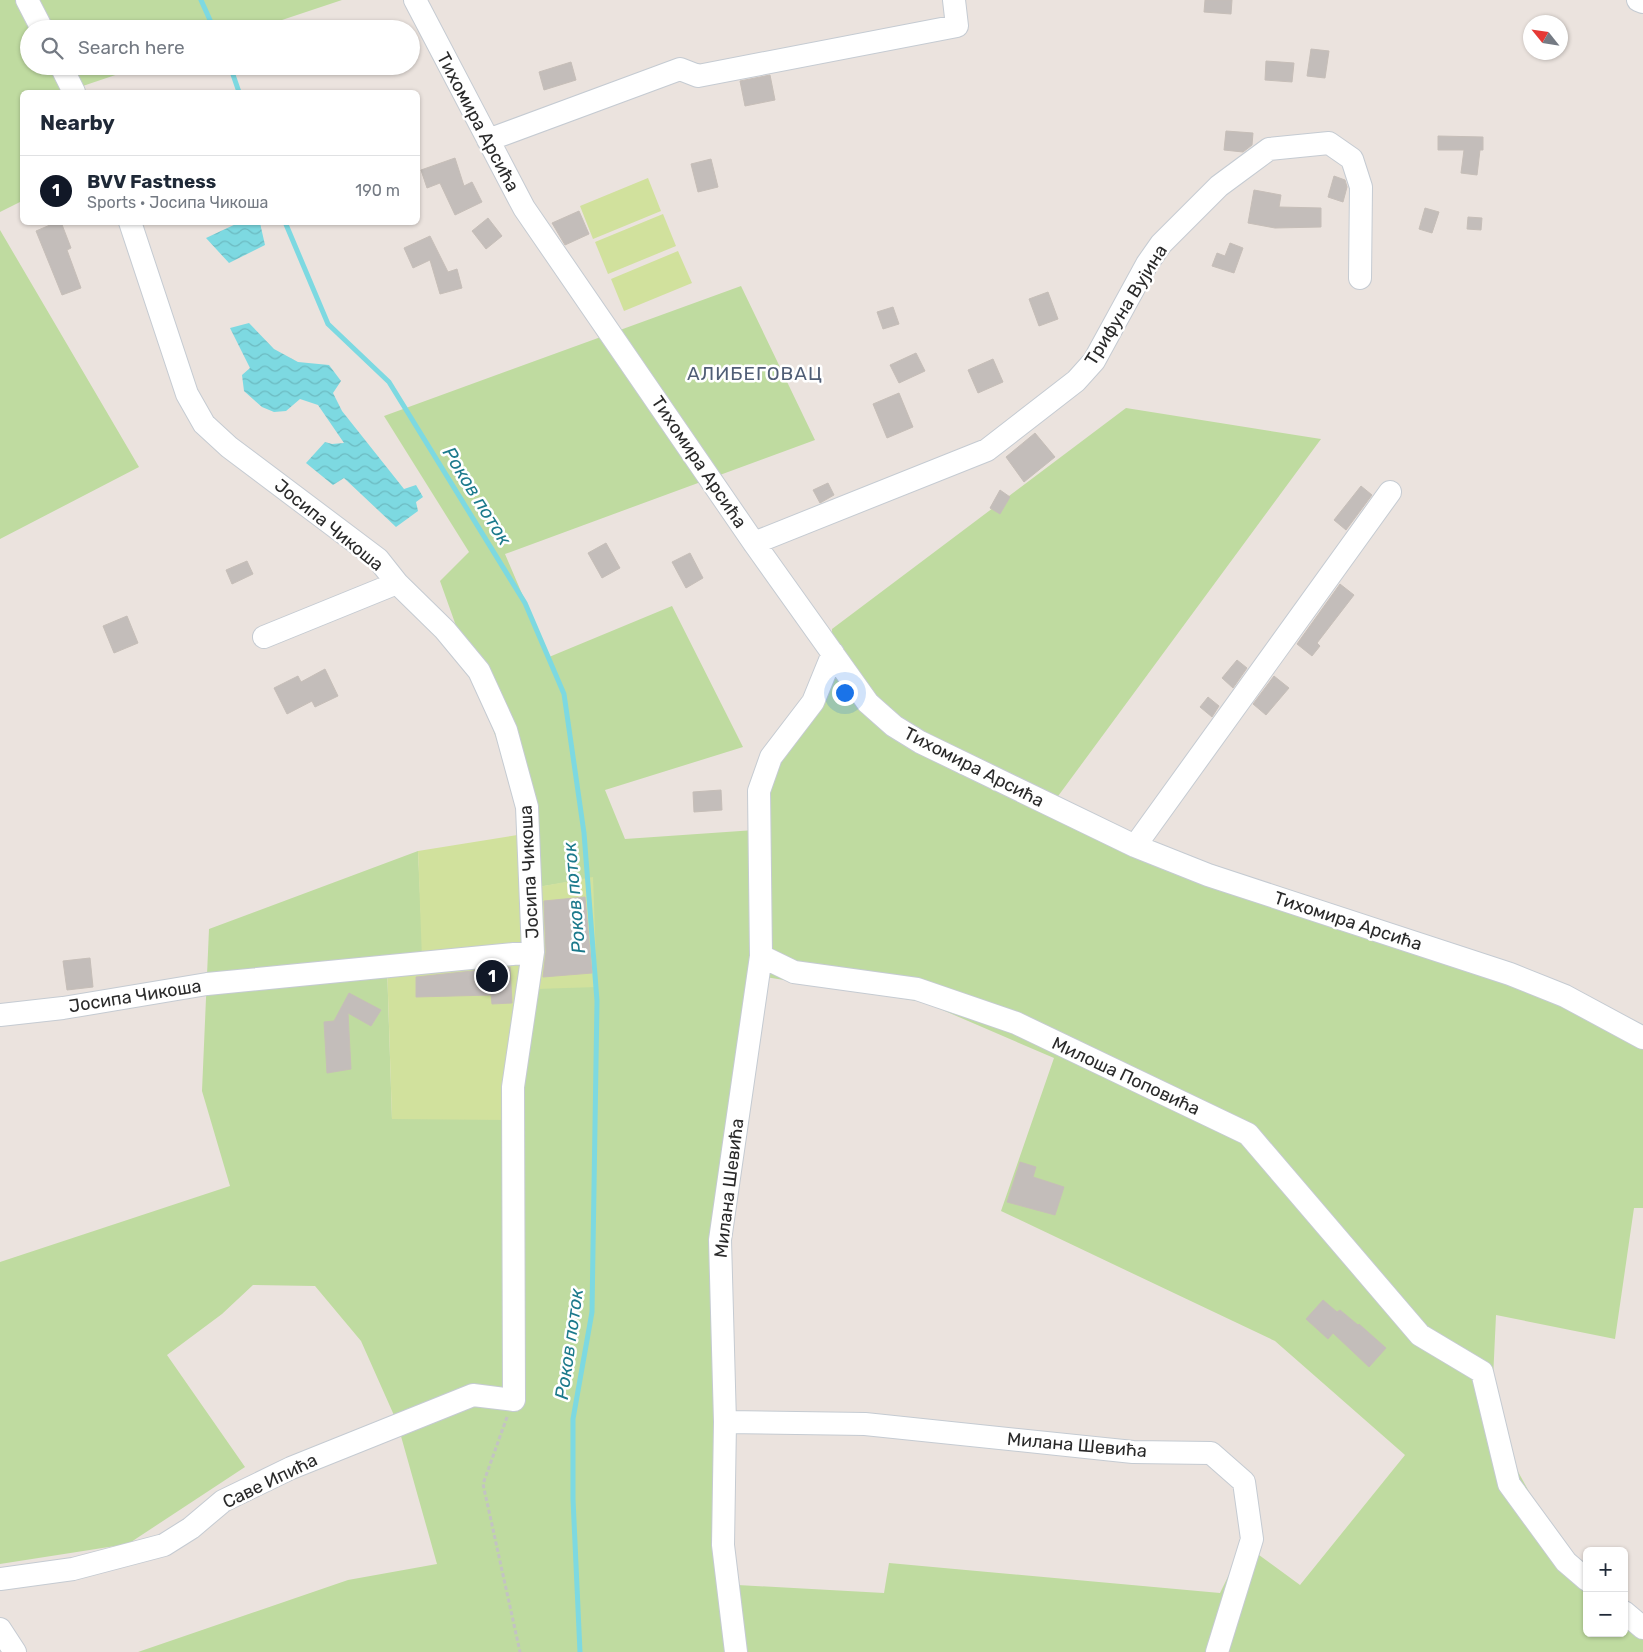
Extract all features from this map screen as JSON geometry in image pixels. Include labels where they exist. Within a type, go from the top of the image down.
[{"type":"street","points":[[27,0],[37,20]]},
{"type":"street","name":"Тихомира Арсића","points":[[414,0],[524,208],[754,543],[868,703],[894,726],[920,742],[1135,846],[1208,874],[1510,974],[1565,996],[1643,1038]]},
{"type":"street","points":[[488,140],[680,69],[698,76],[958,26],[954,0]]},
{"type":"street","points":[[1638,0],[1643,2]]},
{"type":"street","points":[[66,75],[73,90]]},
{"type":"street","name":"Трифуна Вујина","points":[[754,543],[987,450],[1076,382],[1094,361],[1147,264],[1161,244],[1219,186],[1269,149],[1329,143],[1352,159],[1361,186],[1360,278]]},
{"type":"street","name":"Јосипа Чикоша","points":[[0,1015],[63,1008],[206,984],[533,952],[527,807],[506,730],[479,671],[445,630],[397,583],[378,559],[229,447],[204,424],[187,394],[131,225]]},
{"type":"street","points":[[1135,846],[1390,492]]},
{"type":"street","points":[[264,638],[397,583]]},
{"type":"street","points":[[761,956],[759,791],[771,757],[813,702],[833,653]]},
{"type":"street","points":[[514,1400],[513,1087],[533,952]]},
{"type":"street","name":"Милана Шевића","points":[[736,1652],[723,1545],[725,1422],[720,1240],[761,956]]},
{"type":"street","name":"Милоша Поповића","points":[[761,956],[794,972],[917,989],[1016,1023],[1248,1134],[1420,1335],[1482,1372],[1509,1484],[1566,1562],[1583,1577]]},
{"type":"street","name":"Саве Ипића","points":[[0,1578],[73,1569],[164,1545],[191,1528],[222,1502],[291,1468],[473,1396],[514,1400]]},
{"type":"street","name":"Милана Шевића","points":[[725,1422],[864,1424],[1133,1452],[1211,1453],[1244,1482],[1252,1539],[1217,1652]]},
{"type":"street","points":[[1628,1615],[1643,1628]]},
{"type":"street","points":[[0,1630],[15,1652]]},
{"type":"path","points":[[514,1400],[483,1484],[520,1652]]},
{"type":"green space","points":[[0,0],[342,0],[282,20],[20,20],[20,75],[115,75],[71,90],[20,90],[20,202],[0,212]]},
{"type":"green space","points":[[648,178],[661,211],[593,239],[580,206]]},
{"type":"green space","points":[[663,214],[676,246],[608,274],[595,242]]},
{"type":"green space","points":[[0,230],[139,467],[0,539]]},
{"type":"green space","points":[[678,251],[692,283],[624,311],[611,279]]},
{"type":"green space","points":[[741,286],[815,440],[505,554],[549,657],[672,606],[743,747],[605,790],[625,839],[755,830],[760,763],[833,664],[832,629],[1126,408],[1321,439],[1053,803],[1643,1034],[1643,1208],[1634,1208],[1615,1339],[1496,1315],[1491,1422],[1551,1532],[1583,1565],[1583,1637],[1628,1637],[1628,1611],[1643,1626],[1643,1652],[138,1652],[348,1580],[437,1564],[397,1422],[361,1341],[315,1286],[253,1285],[222,1314],[167,1355],[245,1467],[128,1544],[0,1564],[0,1262],[230,1186],[202,1091],[209,929],[418,851],[423,959],[387,965],[392,1119],[536,988],[593,878],[532,888],[530,833],[440,581],[469,552],[384,416]],"holes":[[[759,976],[924,1002],[1054,1058],[1001,1211],[1275,1341],[1405,1455],[1300,1585],[1244,1544],[1220,1593],[889,1563],[884,1593],[720,1584],[716,1234]]]},
{"type":"green space","points":[[530,833],[532,888],[593,877],[597,987],[536,989],[513,1120],[392,1119],[387,964],[422,959],[418,851]]},
{"type":"water","points":[[234,225],[260,225],[265,245],[229,263],[206,238]]},
{"type":"water","points":[[249,323],[274,349],[298,362],[329,365],[341,381],[333,393],[342,411],[404,489],[416,485],[423,497],[416,502],[418,511],[396,527],[344,478],[333,485],[306,463],[325,442],[332,444],[344,443],[318,405],[300,399],[286,411],[274,412],[262,407],[244,391],[242,375],[250,368],[230,328]]},
{"type":"building","points":[[1205,0],[1232,0],[1231,14],[1204,12]]},
{"type":"building","points":[[1311,49],[1329,51],[1325,78],[1307,76]]},
{"type":"building","points":[[1266,61],[1294,63],[1292,82],[1265,80]]},
{"type":"building","points":[[571,62],[576,80],[544,90],[539,72]]},
{"type":"building","points":[[770,75],[775,100],[745,106],[740,81]]},
{"type":"building","points":[[1226,131],[1253,133],[1252,145],[1243,152],[1224,150]]},
{"type":"building","points":[[1438,136],[1483,137],[1483,150],[1480,150],[1477,175],[1461,173],[1464,150],[1438,150]]},
{"type":"building","points":[[455,158],[464,186],[472,182],[482,202],[455,215],[440,183],[427,188],[421,170]]},
{"type":"building","points":[[711,159],[718,187],[698,192],[691,164]]},
{"type":"building","points":[[1334,176],[1345,180],[1347,187],[1343,202],[1328,197]]},
{"type":"building","points":[[1254,190],[1281,195],[1279,207],[1321,208],[1321,227],[1275,228],[1248,223]]},
{"type":"building","points":[[1425,208],[1439,212],[1432,233],[1419,229]]},
{"type":"building","points":[[579,211],[589,234],[565,245],[552,223]]},
{"type":"building","points":[[1468,217],[1482,218],[1481,230],[1467,229]]},
{"type":"building","points":[[488,218],[502,236],[486,249],[472,231]]},
{"type":"building","points":[[50,225],[62,225],[71,248],[67,250],[81,288],[62,295],[36,231]]},
{"type":"building","points":[[430,236],[448,272],[457,269],[462,288],[440,294],[430,260],[413,268],[404,248]]},
{"type":"building","points":[[1230,243],[1243,248],[1234,273],[1212,266],[1217,253],[1225,256]]},
{"type":"building","points":[[1048,292],[1058,319],[1039,326],[1029,299]]},
{"type":"building","points":[[893,307],[899,324],[883,329],[877,312]]},
{"type":"building","points":[[916,353],[925,371],[899,383],[890,365]]},
{"type":"building","points":[[993,359],[1003,382],[978,393],[968,370]]},
{"type":"building","points":[[899,393],[913,427],[887,438],[873,404]]},
{"type":"building","points":[[1035,433],[1055,457],[1024,482],[1006,457]]},
{"type":"building","points":[[828,483],[834,495],[820,503],[813,490]]},
{"type":"building","points":[[1361,486],[1372,495],[1346,530],[1334,520]]},
{"type":"building","points":[[1000,490],[1010,497],[1000,514],[990,508]]},
{"type":"building","points":[[606,543],[620,568],[602,578],[588,553]]},
{"type":"building","points":[[690,553],[703,578],[686,588],[672,562]]},
{"type":"building","points":[[247,561],[253,574],[232,584],[226,570]]},
{"type":"building","points":[[1340,584],[1354,595],[1317,643],[1320,646],[1312,656],[1297,644]]},
{"type":"building","points":[[127,616],[138,643],[114,653],[103,626]]},
{"type":"building","points":[[1237,660],[1247,668],[1233,688],[1222,678]]},
{"type":"building","points":[[325,669],[338,696],[315,707],[312,701],[287,714],[274,688],[298,676],[301,682]]},
{"type":"building","points":[[1274,676],[1289,688],[1266,715],[1253,704]]},
{"type":"building","points":[[1208,697],[1219,706],[1212,717],[1200,707]]},
{"type":"building","points":[[721,790],[722,810],[694,812],[693,792]]},
{"type":"building","points":[[585,897],[592,973],[543,977],[546,952],[544,901]]},
{"type":"building","points":[[90,958],[93,987],[67,990],[63,961]]},
{"type":"building","points":[[510,967],[512,1003],[492,1004],[491,995],[416,997],[416,977]]},
{"type":"building","points":[[349,993],[381,1010],[371,1026],[348,1013],[351,1069],[327,1073],[324,1022],[334,1021]]},
{"type":"building","points":[[1020,1162],[1036,1167],[1033,1177],[1064,1187],[1055,1215],[1007,1202]]},
{"type":"building","points":[[1323,1300],[1337,1312],[1340,1310],[1359,1324],[1386,1348],[1369,1367],[1333,1333],[1328,1339],[1306,1319]]},
{"type":"waterway","name":"Роков поток","points":[[201,0],[210,20]]},
{"type":"waterway","name":"Роков поток","points":[[233,75],[238,90]]},
{"type":"waterway","name":"Роков поток","points":[[286,225],[328,324],[389,382],[525,603],[564,694],[584,833],[597,1001],[592,1312],[573,1419],[573,1499],[580,1652]]},
{"type":"place","name":"BVV Fastness","points":[[492,976]]},
{"type":"district","name":"АЛИБЕГОВАЦ","points":[[755,373]]}]
